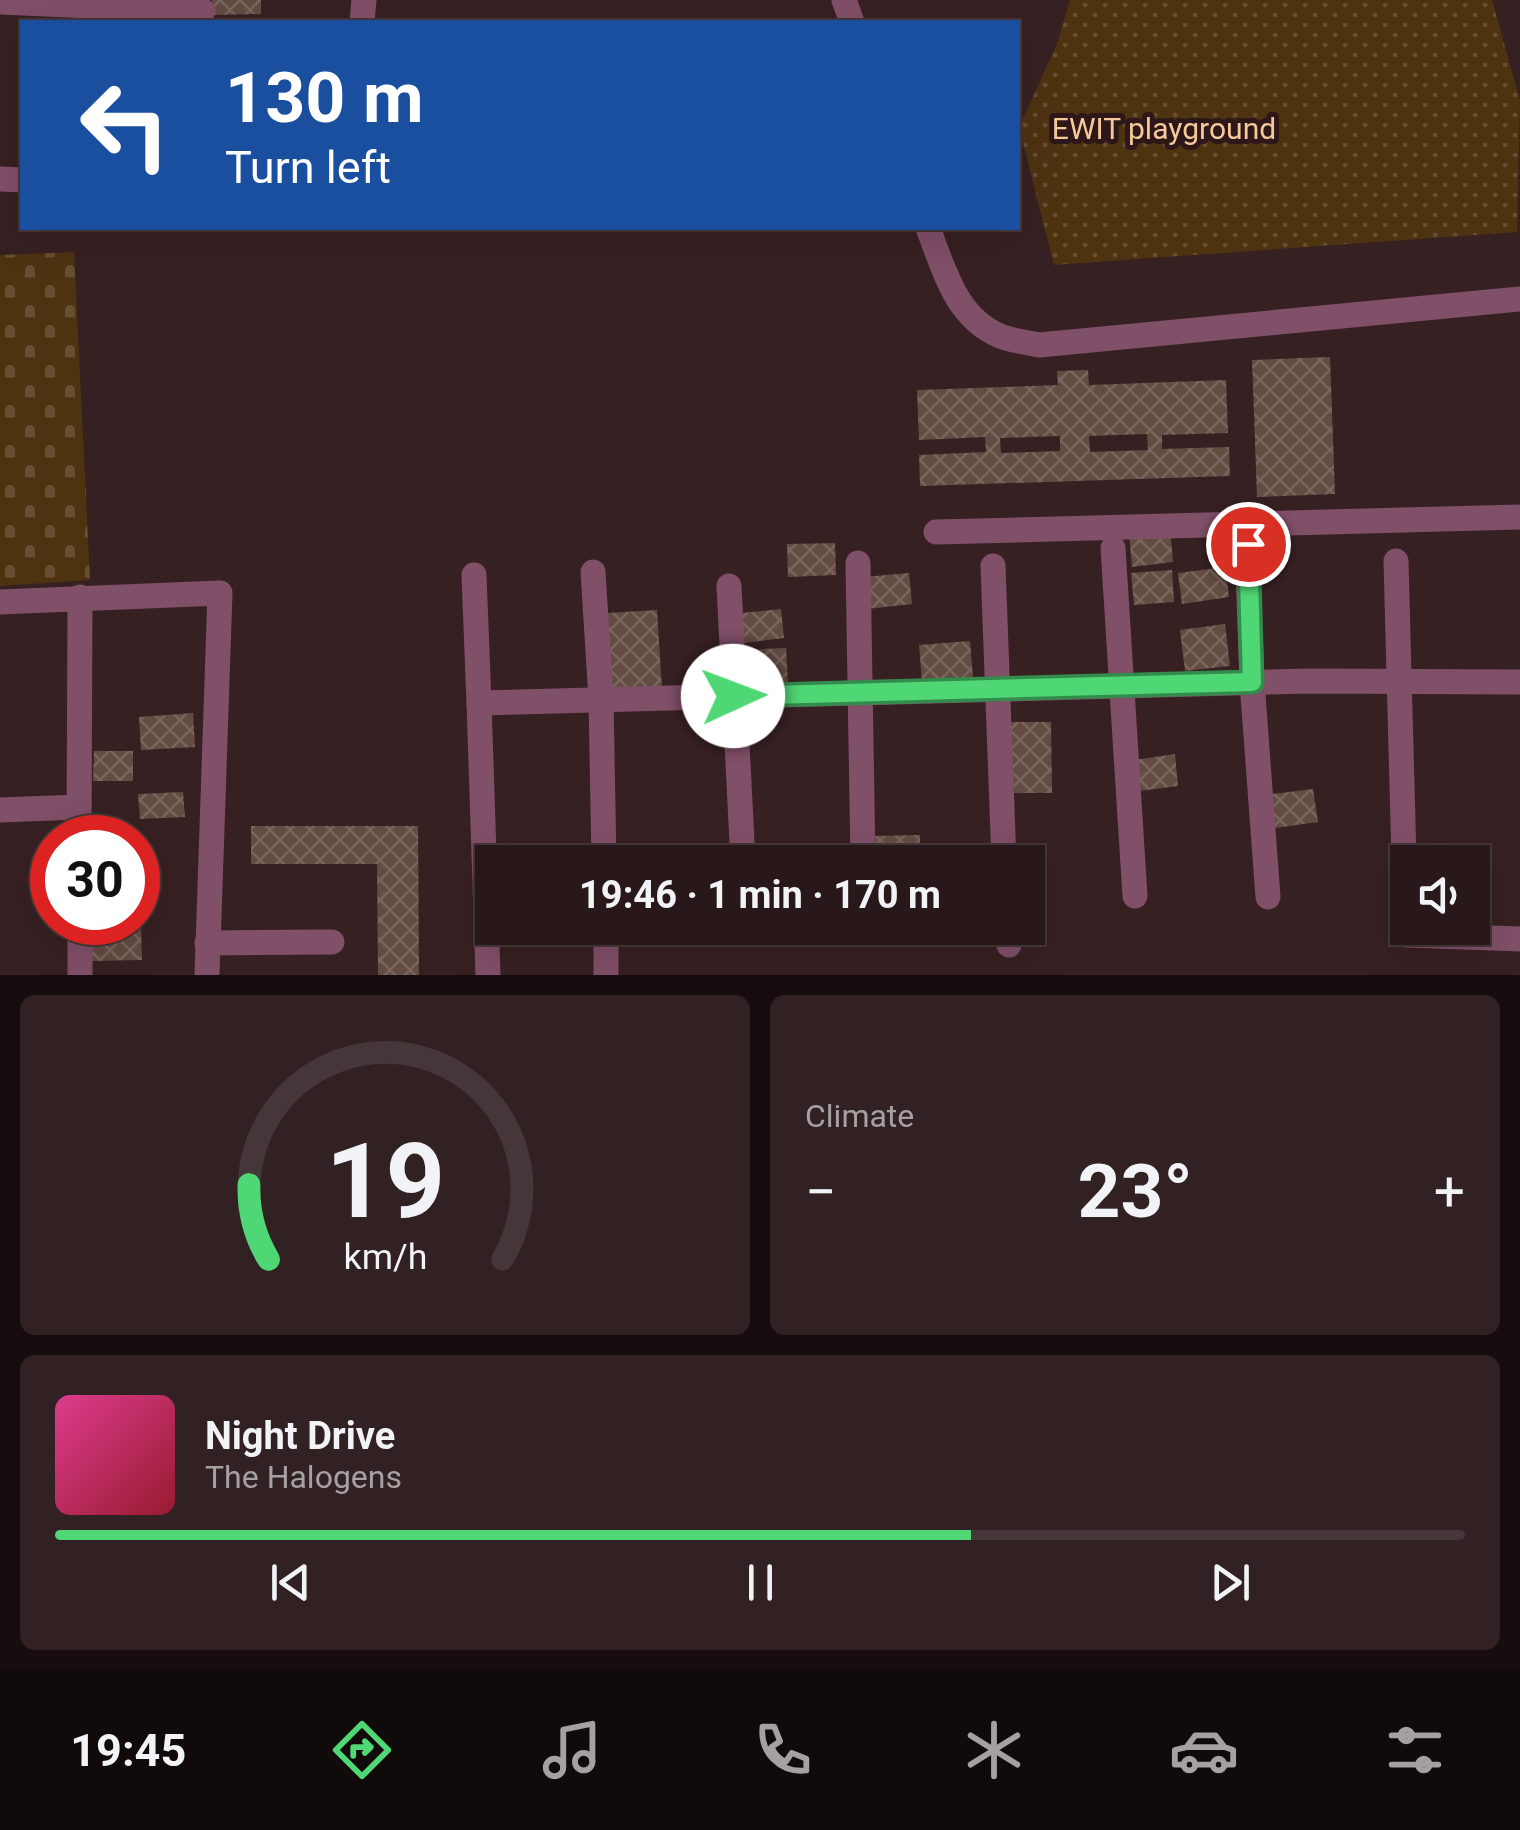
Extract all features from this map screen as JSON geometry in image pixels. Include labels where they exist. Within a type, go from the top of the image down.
[{"type":"street","points":[[0,2],[203,11]]},
{"type":"street","points":[[929,230],[953,293],[973,319],[1000,336],[1039,345],[1520,299]]},
{"type":"street","points":[[936,532],[1520,517]]},
{"type":"street","points":[[1248,544],[1252,682],[1268,897]]},
{"type":"street","points":[[1113,548],[1134,896]]},
{"type":"street","points":[[1396,561],[1406,934],[1520,939]]},
{"type":"street","points":[[858,563],[862,845]]},
{"type":"street","points":[[993,566],[1003,845]]},
{"type":"street","points":[[594,572],[604,845]]},
{"type":"street","points":[[474,575],[488,975]]},
{"type":"street","points":[[729,586],[742,845]]},
{"type":"street","points":[[0,602],[220,592],[208,975]]},
{"type":"street","points":[[79,815],[80,597]]},
{"type":"street","points":[[479,703],[1252,682],[1520,682]]},
{"type":"street","points":[[0,810],[79,807]]},
{"type":"street","points":[[207,943],[332,942]]},
{"type":"street","points":[[80,945],[80,975]]},
{"type":"street","points":[[606,945],[606,975]]},
{"type":"green space","name":"EWIT playground","points":[[1070,0],[1492,0],[1520,101],[1517,232],[1054,265],[1020,125],[1057,44]]},
{"type":"green space","points":[[74,252],[90,580],[0,586],[0,255]]},
{"type":"building","points":[[212,0],[261,0],[261,14],[213,15]]},
{"type":"building","points":[[207,18],[262,18],[262,20]]},
{"type":"building","points":[[1330,357],[1335,494],[1257,497],[1252,360]]},
{"type":"building","points":[[1088,370],[1089,385],[1226,380],[1228,433],[1162,435],[1162,449],[1229,447],[1230,476],[920,486],[919,455],[986,452],[985,437],[919,440],[917,390],[1058,385],[1057,371]],"holes":[[[1147,434],[1148,450],[1090,452],[1089,436]],[[1060,436],[1060,451],[1001,453],[1000,438]]]},
{"type":"building","points":[[1170,528],[1173,562],[1132,567],[1129,533]]},
{"type":"building","points":[[835,543],[836,575],[788,577],[787,544]]},
{"type":"building","points":[[1225,567],[1229,597],[1182,604],[1178,573]]},
{"type":"building","points":[[1172,570],[1174,602],[1134,605],[1131,573]]},
{"type":"building","points":[[909,573],[912,604],[867,609],[864,577]]},
{"type":"building","points":[[781,609],[784,638],[744,643],[741,613]]},
{"type":"building","points":[[657,610],[662,689],[611,692],[607,613]]},
{"type":"building","points":[[1225,624],[1230,666],[1185,671],[1180,630]]},
{"type":"building","points":[[970,641],[973,678],[922,682],[919,645]]},
{"type":"building","points":[[786,648],[788,684],[741,686],[739,650]]},
{"type":"building","points":[[193,713],[195,747],[141,750],[139,717]]},
{"type":"building","points":[[1003,722],[1051,722],[1052,793],[1003,793]]},
{"type":"building","points":[[94,751],[133,751],[133,781],[93,781]]},
{"type":"building","points":[[1175,754],[1178,786],[1132,792],[1128,761]]},
{"type":"building","points":[[1313,789],[1318,822],[1268,829],[1263,795]]},
{"type":"building","points":[[183,792],[185,817],[140,815],[138,794]]},
{"type":"building","points":[[251,826],[418,826],[419,975],[378,975],[377,864],[251,864]]},
{"type":"building","points":[[920,835],[920,845],[871,845],[871,836]]},
{"type":"building","points":[[91,945],[142,945],[142,960],[91,961]]},
{"type":"route","points":[[733,696],[1252,682],[1248,544]]}]
